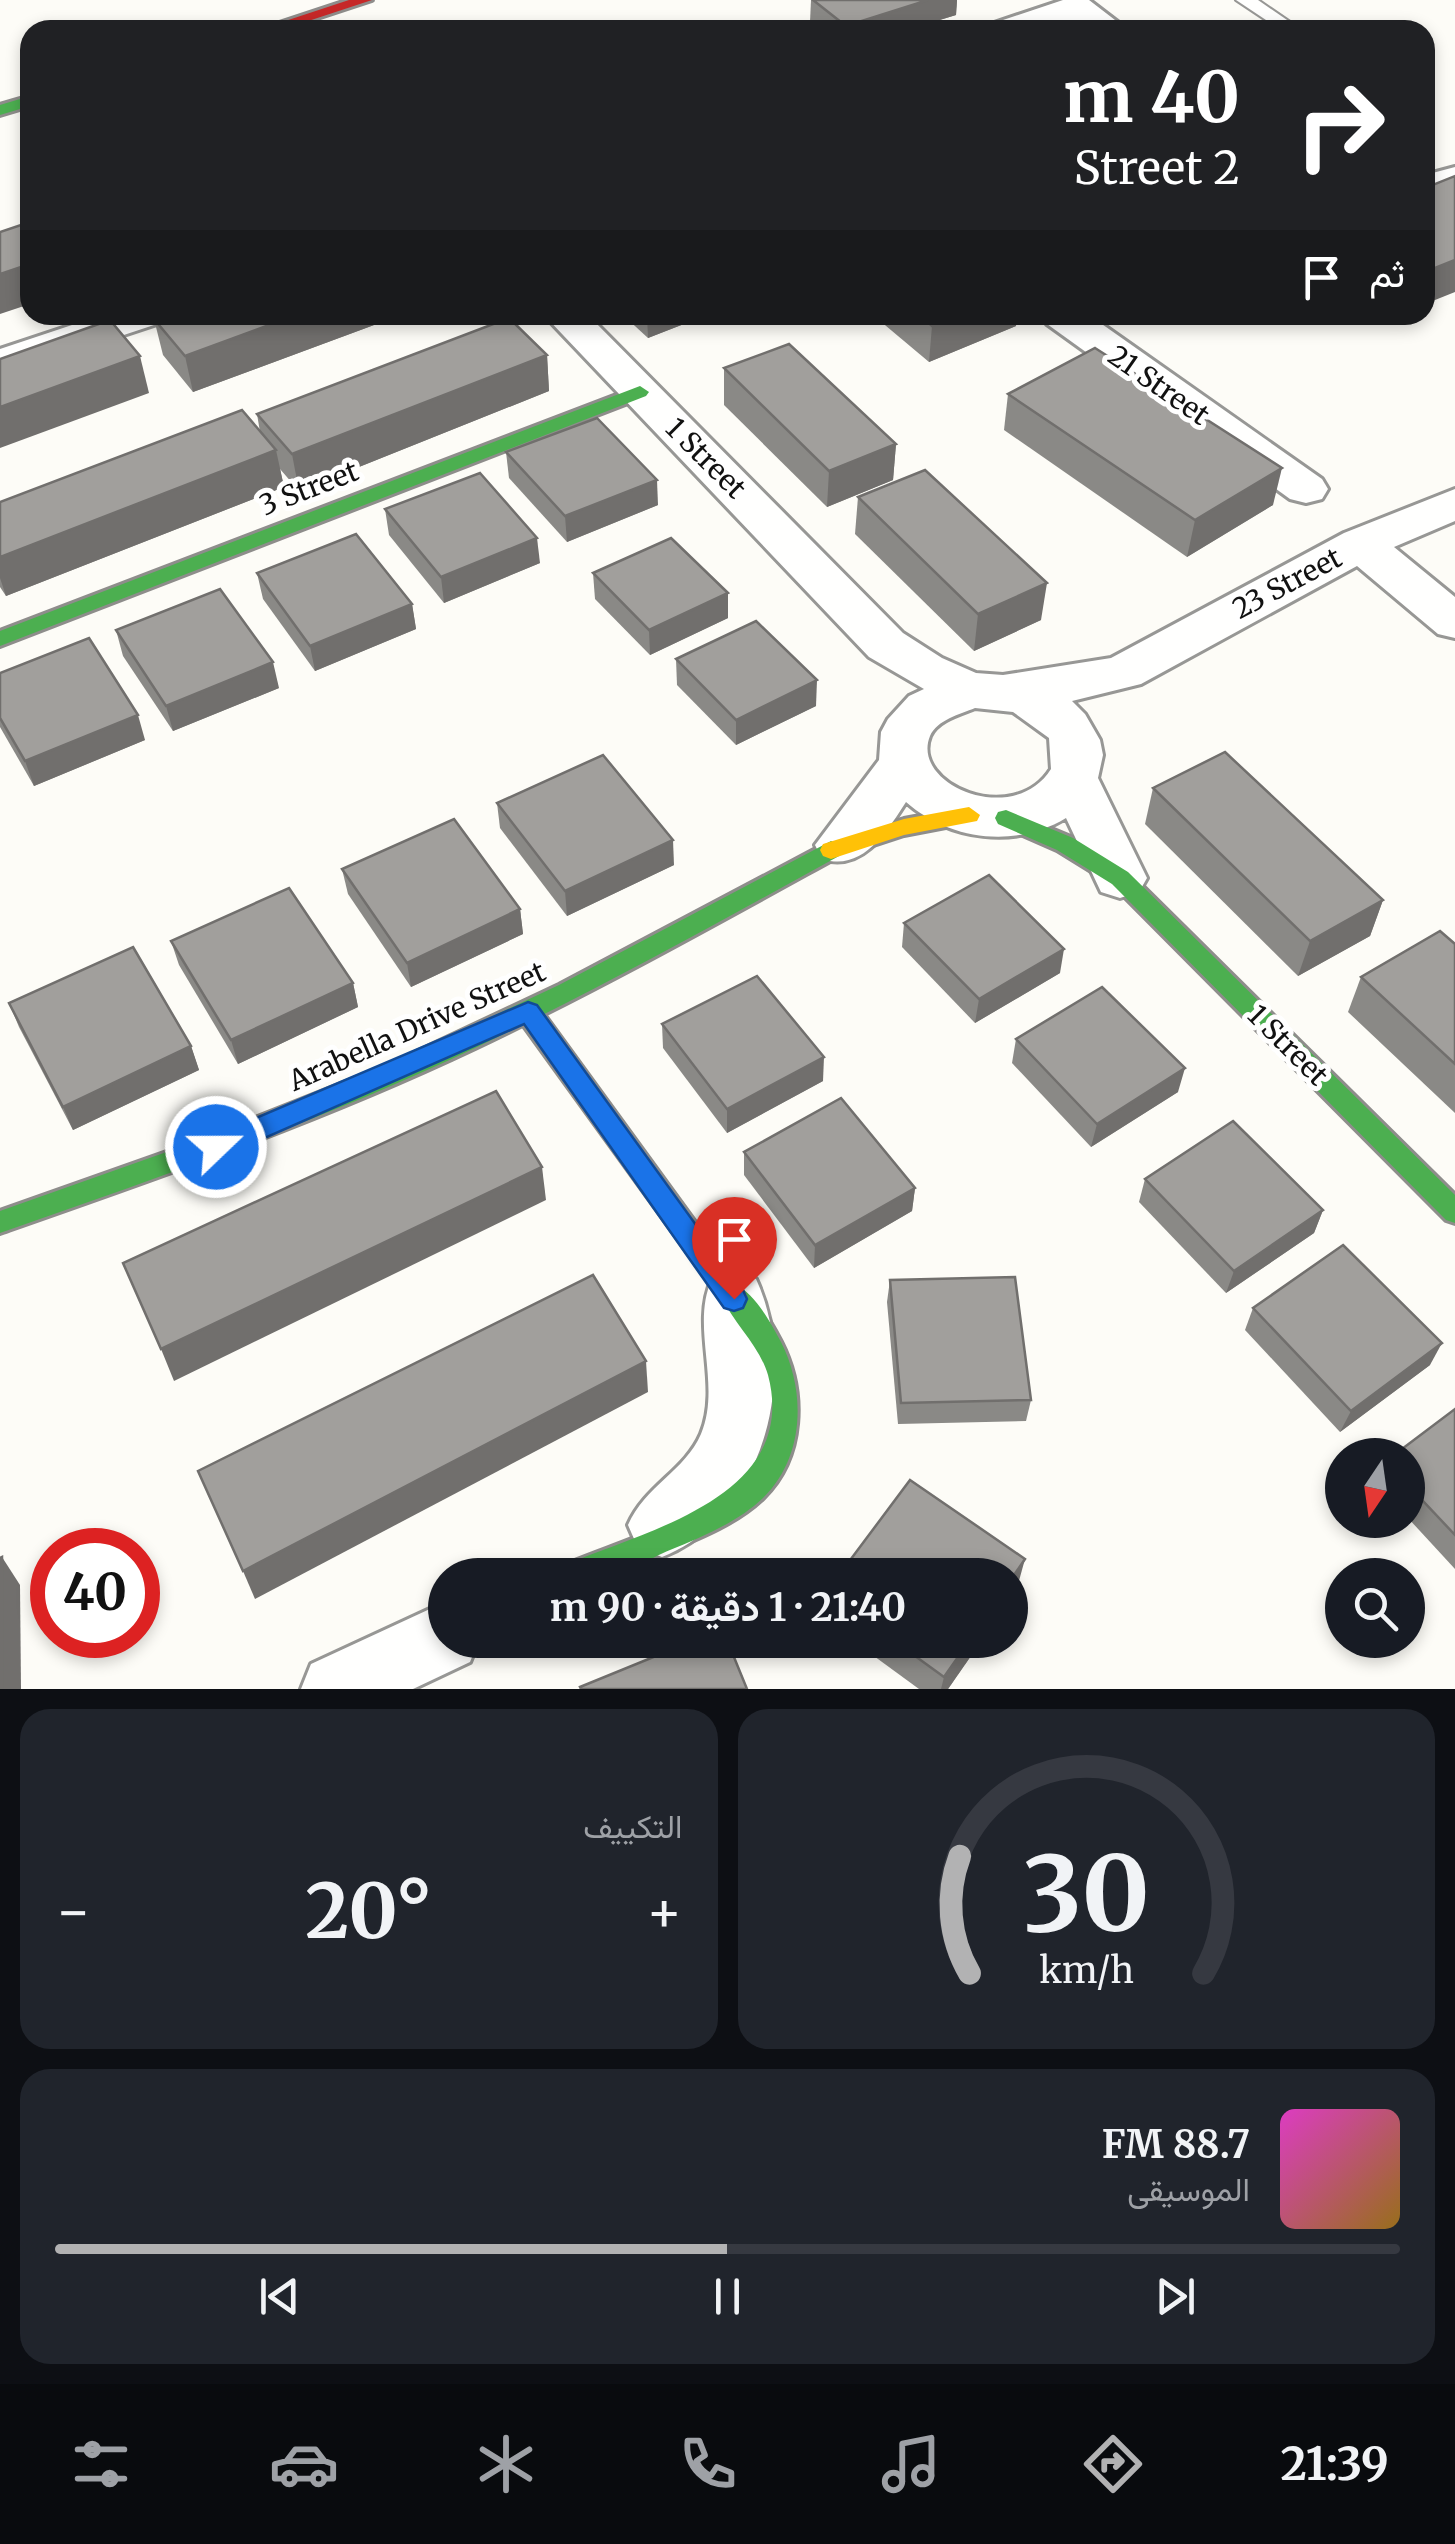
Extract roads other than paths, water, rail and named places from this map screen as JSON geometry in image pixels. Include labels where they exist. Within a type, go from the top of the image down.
[{"type":"main road","points":[[295,20],[350,2]]},
{"type":"main road","name":"3 Street","points":[[0,639],[640,392]]},
{"type":"main road","name":"Arabella Drive Street","points":[[0,1222],[216,1147],[528,1012],[841,845],[904,827],[988,817]]},
{"type":"main road","name":"1 Street","points":[[988,817],[1065,844],[1120,878],[1455,1212]]},
{"type":"main road","points":[[528,1012],[734,1299]]},
{"type":"main road","points":[[610,1558],[648,1540]]},
{"type":"street","points":[[1031,20],[1071,4],[1095,20]]},
{"type":"street","points":[[0,363],[112,325]]},
{"type":"street","name":"1 Street","points":[[575,325],[886,645]]},
{"type":"street","name":"21 Street","points":[[1090,325],[1306,489]]},
{"type":"street","name":"23 Street","points":[[1124,672],[1360,544],[1455,504]]},
{"type":"street","points":[[1360,544],[1455,622]]},
{"type":"street","points":[[886,645],[925,670],[1037,702],[1063,721],[1120,878]]},
{"type":"street","points":[[886,645],[899,688],[904,748],[928,796],[988,817],[1035,812],[1058,799],[1097,706],[1124,672]]},
{"type":"street","points":[[841,845],[876,806],[918,712],[930,704],[988,691],[1066,685],[1124,672]]},
{"type":"street","points":[[648,1540],[713,1474],[727,1448],[742,1392],[734,1299]]},
{"type":"street","points":[[336,1689],[428,1645]]},
{"type":"lane","points":[[1245,0],[1278,20]]}]
